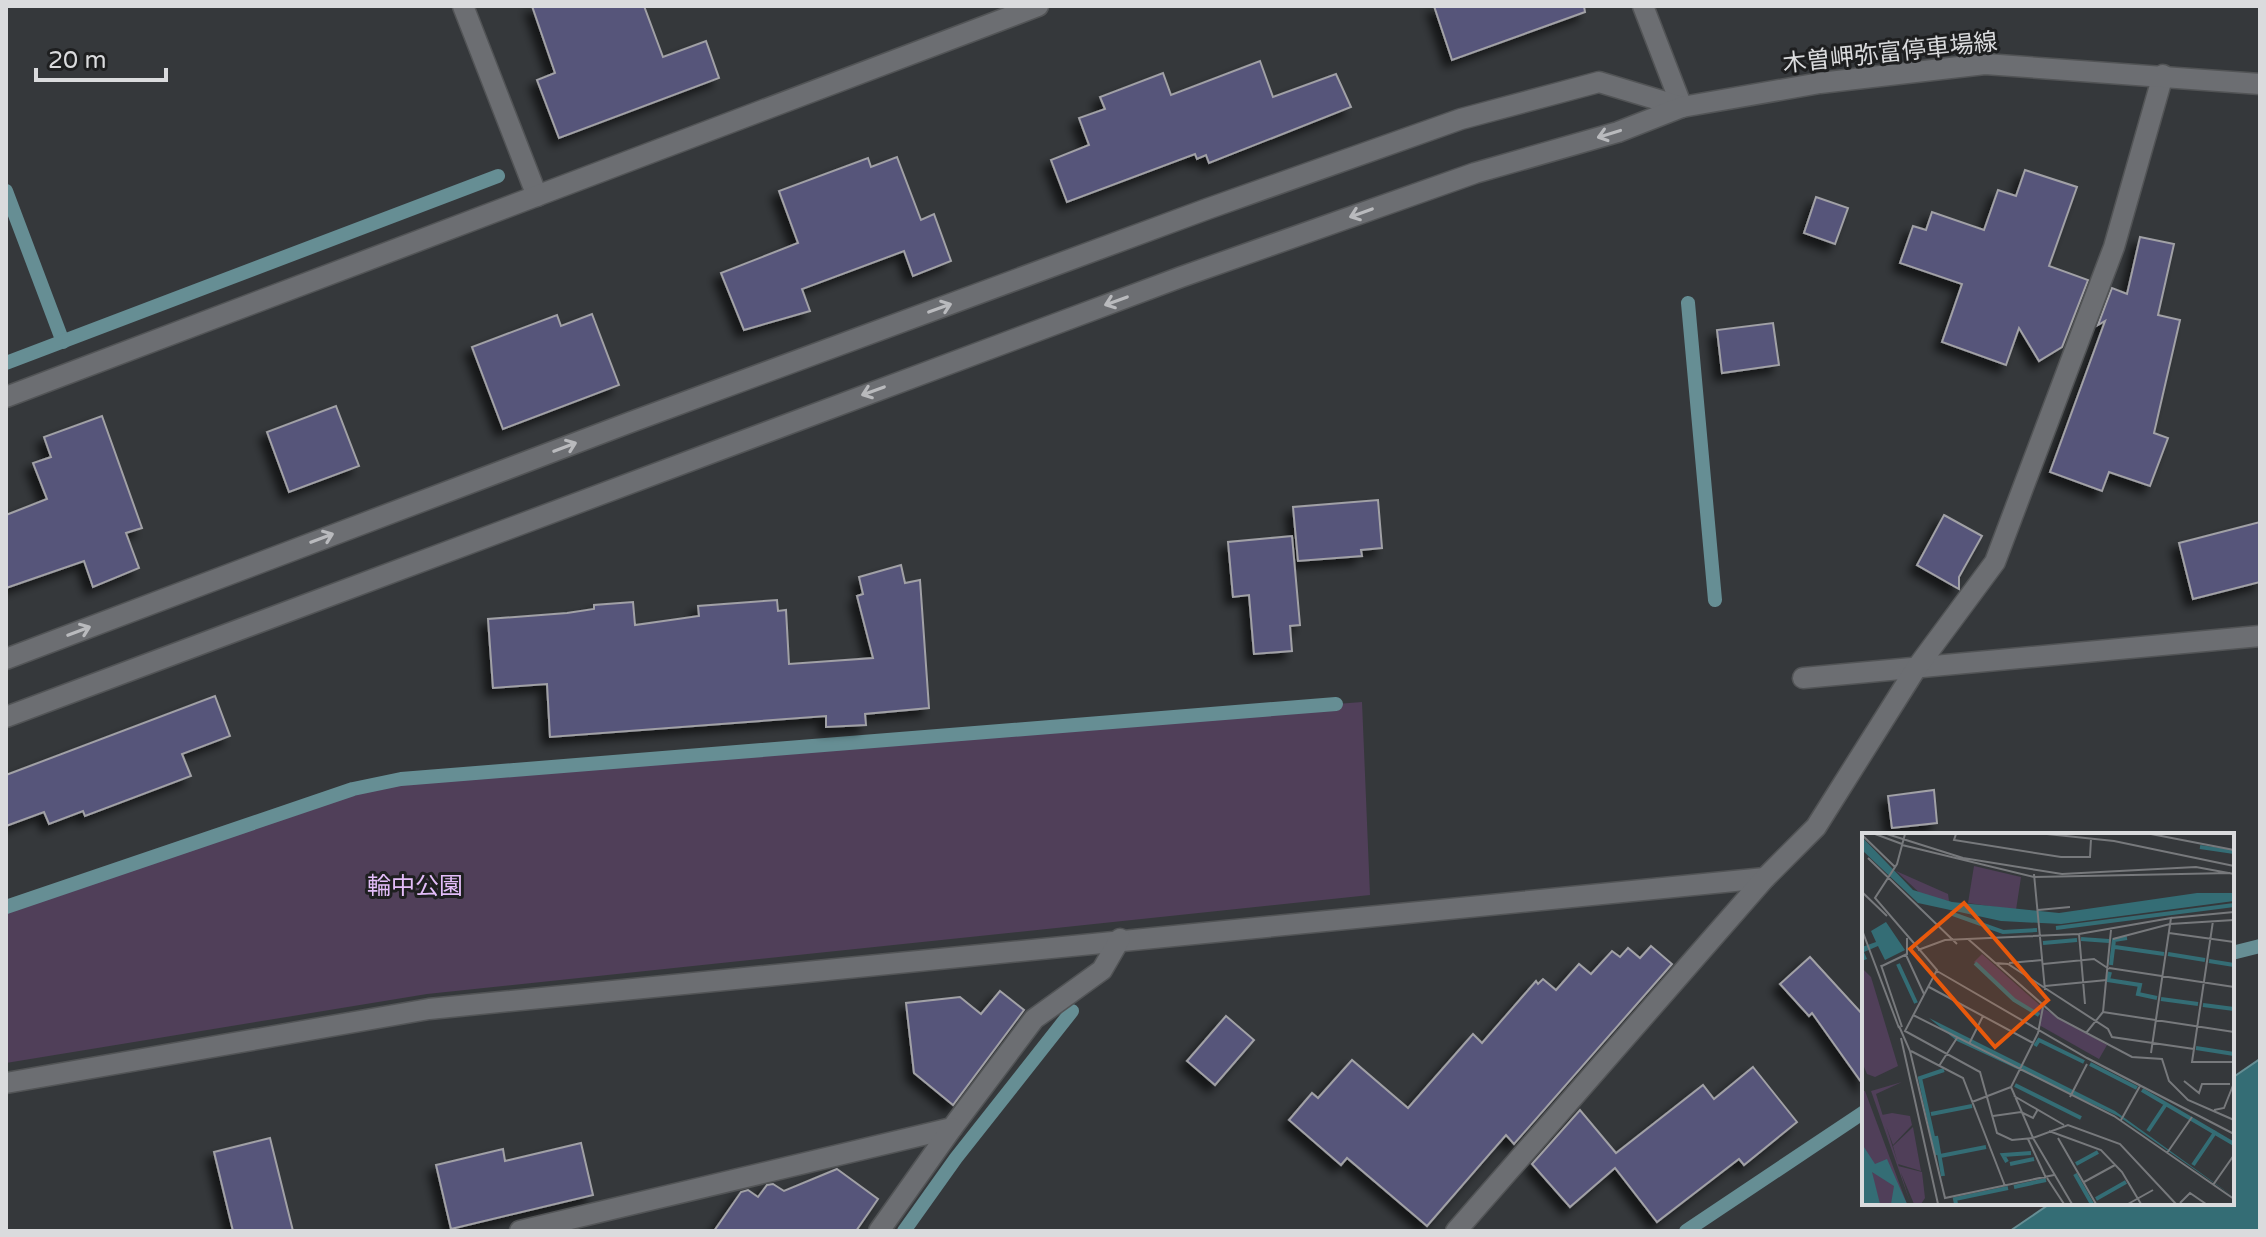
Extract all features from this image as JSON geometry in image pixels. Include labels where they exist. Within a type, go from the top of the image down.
[{"type":"street","points":[[463,6],[537,196]]},
{"type":"street","points":[[6,397],[1038,6]]},
{"type":"street","points":[[1643,6],[1682,107]]},
{"type":"street","name":"木曽岬弥富停車場線","points":[[6,717],[1181,277],[1475,173],[1618,132],[1682,107],[1820,83],[1985,64],[2260,84]]},
{"type":"street","points":[[1456,1231],[1765,878],[1816,827],[1915,670],[1995,562],[2114,247],[2163,75]]},
{"type":"street","points":[[6,659],[720,389],[1461,119],[1599,82],[1682,107]]},
{"type":"street","points":[[1803,678],[2260,636]]},
{"type":"street","points":[[6,1083],[429,1009],[1765,878]]},
{"type":"street","points":[[879,1231],[1034,1019],[1102,970],[1120,939]]},
{"type":"street","points":[[520,1231],[952,1128]]},
{"type":"green space","name":"輪中公園","points":[[1362,702],[1370,895],[427,994],[6,1063],[6,907],[353,789],[401,779]]},
{"type":"water","points":[[2260,1059],[2260,1231],[2010,1231],[2048,1205],[2234,1205],[2234,1077]]},
{"type":"building","points":[[532,6],[644,6],[663,57],[706,41],[719,78],[559,138],[537,80],[555,73]]},
{"type":"building","points":[[1434,6],[1584,6],[1585,12],[1452,60]]},
{"type":"building","points":[[1260,61],[1273,97],[1336,74],[1351,107],[1209,163],[1206,155],[1197,159],[1195,154],[1067,202],[1051,160],[1089,145],[1079,118],[1105,109],[1100,97],[1163,73],[1171,95]]},
{"type":"building","points":[[897,157],[921,220],[934,214],[951,261],[913,276],[904,251],[802,289],[810,311],[744,330],[721,273],[798,243],[779,191],[868,158],[871,167]]},
{"type":"building","points":[[2025,170],[2077,187],[2049,266],[2088,280],[2062,347],[2039,361],[2019,328],[2006,365],[1942,342],[1962,284],[1900,263],[1913,226],[1926,230],[1932,212],[1984,230],[1998,190],[2016,196]]},
{"type":"building","points":[[1816,197],[1848,208],[1835,244],[1804,233]]},
{"type":"building","points":[[2140,237],[2174,244],[2158,315],[2180,320],[2154,433],[2168,438],[2150,486],[2109,472],[2102,491],[2050,472],[2105,321],[2098,325],[2112,288],[2127,294]]},
{"type":"building","points":[[592,314],[619,385],[503,429],[472,347],[557,315],[561,326]]},
{"type":"building","points":[[1773,323],[1779,365],[1722,373],[1717,330]]},
{"type":"building","points":[[336,406],[359,466],[289,492],[267,432]]},
{"type":"building","points":[[102,416],[142,528],[126,533],[139,568],[93,587],[84,561],[6,588],[6,515],[47,499],[33,463],[51,457],[44,437]]},
{"type":"building","points":[[1378,500],[1382,548],[1361,550],[1362,556],[1298,561],[1293,507]]},
{"type":"building","points":[[1944,515],[1982,536],[1959,577],[1959,589],[1917,565]]},
{"type":"building","points":[[2260,522],[2260,582],[2193,599],[2179,543]]},
{"type":"building","points":[[1292,536],[1300,625],[1290,626],[1292,651],[1254,654],[1249,595],[1233,597],[1228,542]]},
{"type":"building","points":[[901,565],[905,583],[920,580],[929,708],[865,714],[866,725],[826,727],[826,716],[550,737],[547,684],[493,688],[488,619],[567,613],[594,609],[594,605],[633,602],[635,625],[699,616],[698,606],[777,600],[778,611],[786,610],[789,664],[873,658],[857,596],[863,594],[859,577]]},
{"type":"building","points":[[215,696],[230,736],[182,754],[191,776],[85,816],[83,811],[49,824],[44,812],[6,826],[6,775]]},
{"type":"building","points":[[1934,790],[1937,823],[1892,828],[1888,796]]},
{"type":"building","points":[[1651,946],[1672,964],[1514,1144],[1506,1135],[1427,1226],[1347,1158],[1341,1165],[1289,1120],[1312,1093],[1318,1098],[1352,1060],[1408,1108],[1473,1034],[1482,1043],[1536,981],[1538,984],[1543,979],[1556,990],[1579,964],[1591,974],[1612,951],[1620,957],[1628,948],[1640,958]]},
{"type":"building","points":[[1810,957],[1862,1014],[1862,1083],[1812,1013],[1809,1016],[1780,984]]},
{"type":"building","points":[[1000,991],[1024,1010],[953,1105],[914,1073],[906,1003],[960,997],[981,1014]]},
{"type":"building","points":[[1226,1016],[1254,1040],[1215,1085],[1187,1061]]},
{"type":"building","points":[[1753,1067],[1797,1122],[1744,1165],[1739,1159],[1657,1222],[1615,1168],[1570,1207],[1532,1164],[1580,1110],[1616,1153],[1703,1085],[1714,1099]]},
{"type":"building","points":[[270,1138],[293,1231],[233,1231],[214,1152]]},
{"type":"building","points":[[581,1143],[593,1195],[451,1229],[436,1165],[503,1149],[505,1161]]},
{"type":"building","points":[[837,1169],[878,1199],[856,1231],[714,1231],[741,1192],[748,1190],[758,1197],[767,1185],[773,1184],[784,1191]]},
{"type":"waterway","points":[[6,363],[498,176]]},
{"type":"waterway","points":[[6,191],[63,342]]},
{"type":"waterway","points":[[1688,303],[1715,600]]},
{"type":"waterway","points":[[6,907],[353,789],[401,779],[1336,704]]},
{"type":"waterway","points":[[2234,952],[2260,946]]},
{"type":"waterway","points":[[904,1231],[956,1158],[1072,1011]]},
{"type":"waterway","points":[[1686,1231],[1862,1113]]}]
